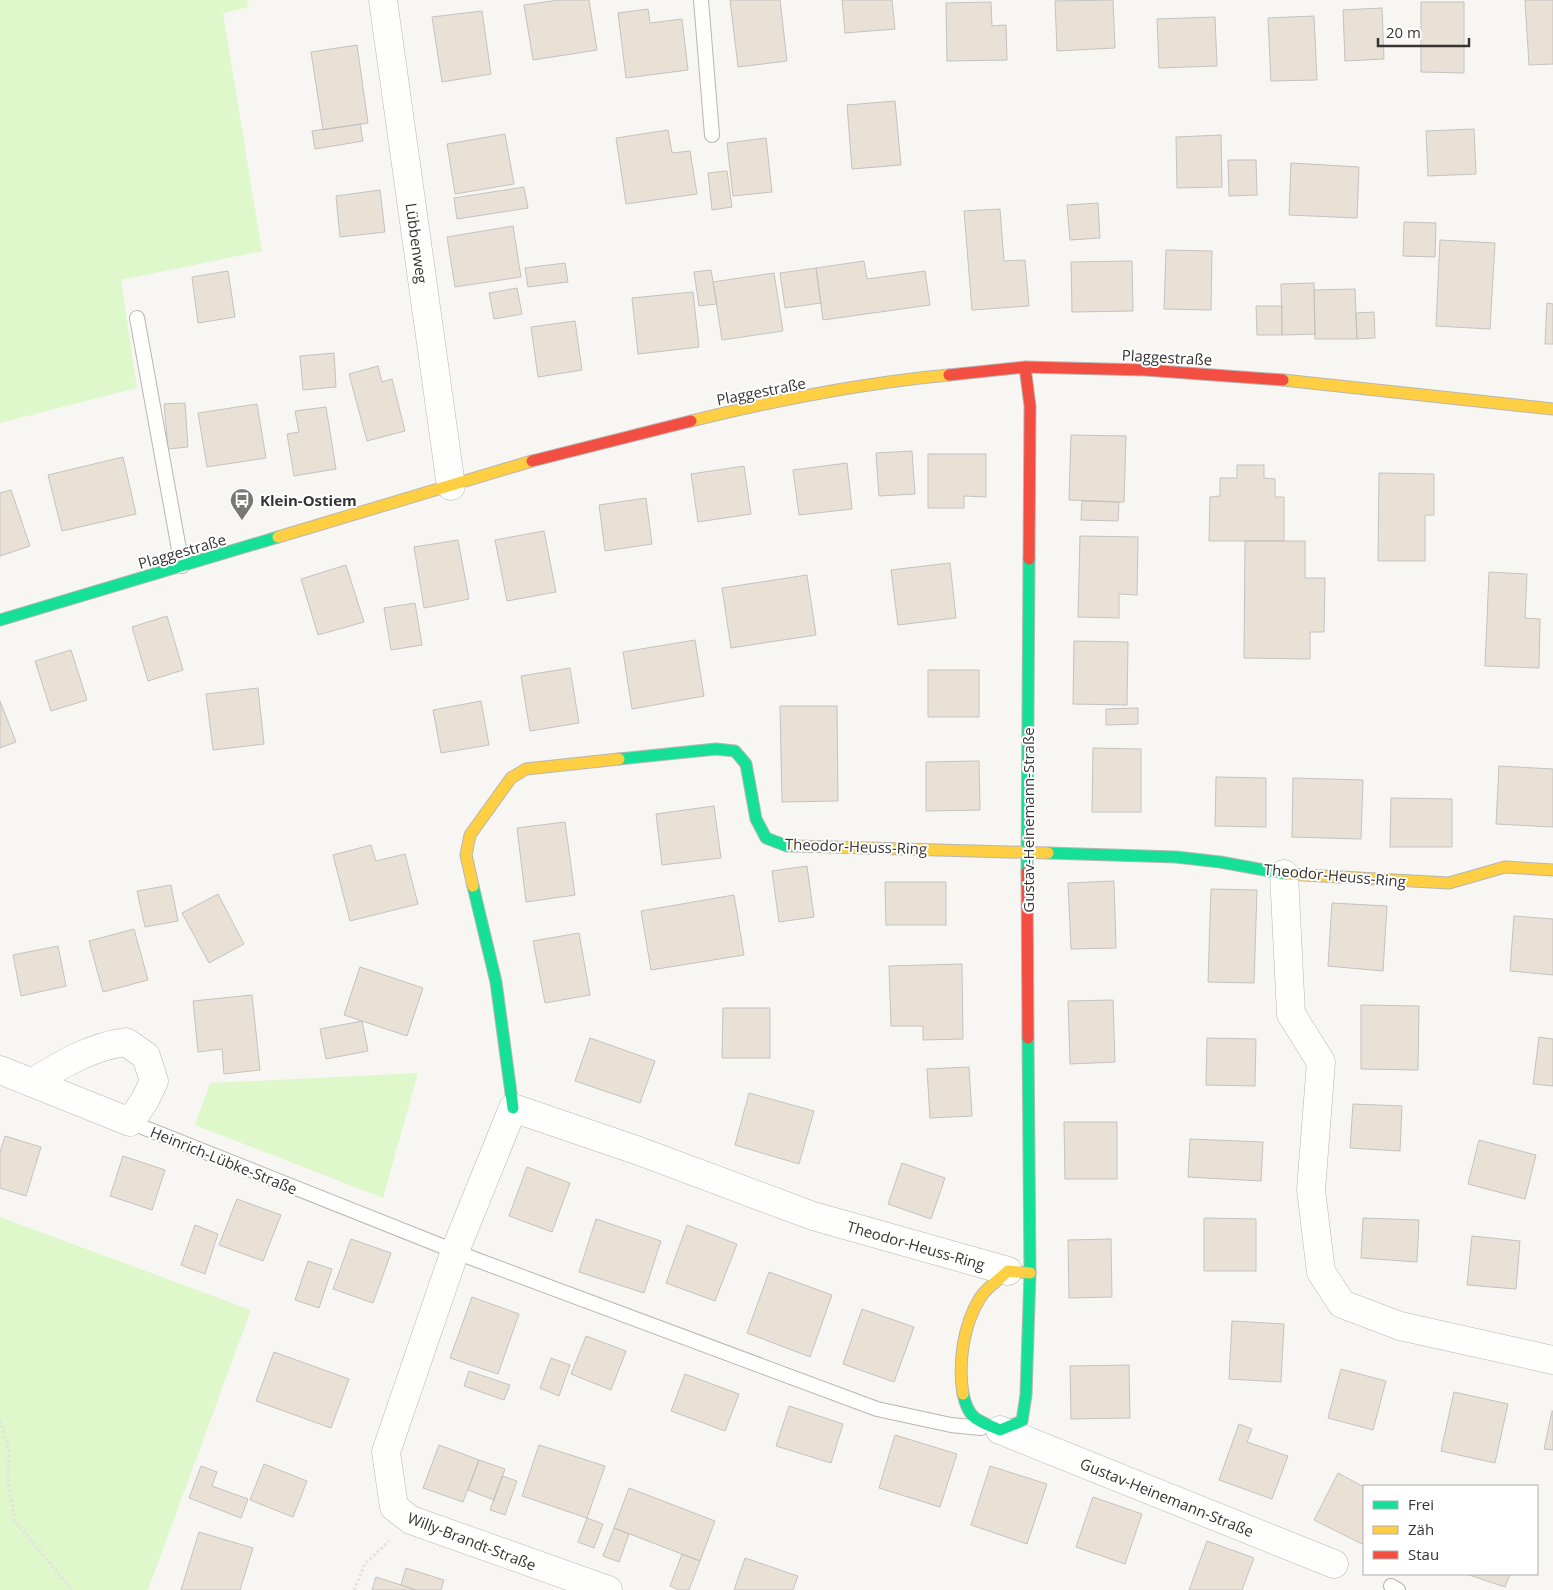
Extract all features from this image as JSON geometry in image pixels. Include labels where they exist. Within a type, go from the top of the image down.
[{"type":"street","name":"Lübbenweg","points":[[383,0],[452,486]]},
{"type":"street","name":"Plaggestraße","points":[[0,620],[566,451],[739,409],[904,380],[1025,367],[1144,370],[1248,377],[1553,408]]},
{"type":"street","name":"Gustav-Heinemann-Straße","points":[[1000,1430],[1022,1420],[1026,1396],[1019,1272],[1027,851],[1030,406],[1025,367]]},
{"type":"street","name":"Theodor-Heuss-Ring","points":[[455,1251],[513,1108],[496,982],[466,855],[470,835],[511,778],[526,769],[716,749],[735,751],[746,764],[756,819],[766,838],[787,846],[1027,851],[1176,857],[1220,862],[1284,874],[1449,883],[1505,867],[1553,870]]},
{"type":"street","points":[[1284,874],[1290,1014],[1321,1062],[1311,1190],[1321,1272],[1342,1304],[1400,1326],[1553,1360]]},
{"type":"street","name":"Heinrich-Lübke-Straße","points":[[0,1072],[32,1082],[130,1122],[145,1100],[154,1081],[146,1056],[126,1042],[95,1049],[70,1060],[32,1082]]},
{"type":"street","name":"Theodor-Heuss-Ring","points":[[513,1108],[639,1151],[813,1216],[1019,1272]]},
{"type":"street","name":"Willy-Brandt-Straße","points":[[455,1251],[386,1452],[394,1507],[411,1520],[608,1590]]},
{"type":"street","name":"Gustav-Heinemann-Straße","points":[[1019,1272],[981,1298],[967,1327],[961,1359],[964,1405],[973,1418],[1334,1564]]},
{"type":"lane","points":[[701,0],[712,135]]},
{"type":"lane","points":[[137,318],[182,566]]},
{"type":"lane","name":"Heinrich-Lübke-Straße","points":[[130,1122],[455,1251]]},
{"type":"lane","points":[[455,1251],[877,1408],[951,1425],[1000,1430]]},
{"type":"path","points":[[0,1421],[9,1448],[8,1481],[15,1521],[72,1590]]},
{"type":"path","points":[[354,1590],[364,1564],[411,1520]]},
{"type":"green space","points":[[0,0],[247,0],[249,7],[223,13],[262,251],[121,280],[137,388],[0,423]]},
{"type":"green space","points":[[418,1073],[383,1198],[195,1125],[210,1083]]},
{"type":"green space","points":[[0,1217],[251,1310],[148,1590],[0,1590]]},
{"type":"building","points":[[559,0],[589,0],[597,50],[533,60],[524,5]]},
{"type":"building","points":[[730,0],[780,0],[787,61],[738,67]]},
{"type":"building","points":[[842,0],[892,0],[895,29],[845,33]]},
{"type":"building","points":[[1113,0],[1115,48],[1057,51],[1055,1]]},
{"type":"building","points":[[1525,0],[1553,0],[1553,64],[1529,65]]},
{"type":"building","points":[[991,2],[992,26],[1006,25],[1007,60],[947,61],[946,3]]},
{"type":"building","points":[[1421,2],[1464,2],[1464,73],[1421,72]]},
{"type":"building","points":[[1382,8],[1384,59],[1345,61],[1343,10]]},
{"type":"building","points":[[648,9],[650,23],[682,19],[688,70],[626,78],[618,13]]},
{"type":"building","points":[[482,11],[491,74],[442,82],[432,17]]},
{"type":"building","points":[[1314,16],[1317,80],[1271,81],[1268,18]]},
{"type":"building","points":[[1215,17],[1217,66],[1159,68],[1157,19]]},
{"type":"building","points":[[357,45],[368,123],[323,130],[311,52]]},
{"type":"building","points":[[895,101],[901,165],[852,169],[847,105]]},
{"type":"building","points":[[360,124],[363,141],[315,149],[312,131]]},
{"type":"building","points":[[1474,129],[1476,174],[1428,176],[1426,131]]},
{"type":"building","points":[[668,130],[672,153],[690,151],[697,194],[626,204],[616,138]]},
{"type":"building","points":[[505,134],[514,184],[455,194],[447,144]]},
{"type":"building","points":[[1221,135],[1222,187],[1177,188],[1176,137]]},
{"type":"building","points":[[766,138],[772,192],[733,196],[727,143]]},
{"type":"building","points":[[1228,160],[1256,160],[1257,195],[1229,196]]},
{"type":"building","points":[[1291,163],[1359,167],[1357,218],[1289,215]]},
{"type":"building","points":[[727,171],[732,207],[712,210],[708,173]]},
{"type":"building","points":[[524,187],[528,208],[457,219],[454,198]]},
{"type":"building","points":[[380,190],[385,232],[340,237],[336,196]]},
{"type":"building","points":[[1098,203],[1100,238],[1070,240],[1067,205]]},
{"type":"building","points":[[1000,209],[1004,261],[1025,260],[1029,306],[972,310],[964,211]]},
{"type":"building","points":[[1404,222],[1436,223],[1435,257],[1403,256]]},
{"type":"building","points":[[513,226],[521,277],[455,287],[447,237]]},
{"type":"building","points":[[1440,240],[1495,243],[1490,329],[1436,326]]},
{"type":"building","points":[[1166,250],[1212,251],[1211,310],[1164,309]]},
{"type":"building","points":[[864,261],[867,279],[925,271],[930,305],[823,320],[816,268]]},
{"type":"building","points":[[1132,261],[1133,311],[1072,312],[1071,262]]},
{"type":"building","points":[[565,263],[568,282],[528,287],[525,268]]},
{"type":"building","points":[[816,268],[821,303],[785,308],[780,273]]},
{"type":"building","points":[[711,270],[717,304],[699,306],[694,272]]},
{"type":"building","points":[[228,271],[235,317],[198,323],[192,277]]},
{"type":"building","points":[[774,273],[783,331],[722,340],[713,282]]},
{"type":"building","points":[[1314,283],[1315,334],[1282,335],[1281,284]]},
{"type":"building","points":[[517,288],[522,314],[494,319],[489,293]]},
{"type":"building","points":[[1355,289],[1357,339],[1315,339],[1314,290]]},
{"type":"building","points":[[693,292],[699,347],[638,354],[632,298]]},
{"type":"building","points":[[1547,303],[1553,304],[1553,344],[1545,344]]},
{"type":"building","points":[[1256,306],[1282,306],[1282,335],[1257,335]]},
{"type":"building","points":[[1374,312],[1375,338],[1357,339],[1356,313]]},
{"type":"building","points":[[575,321],[582,370],[538,377],[531,327]]},
{"type":"building","points":[[334,353],[336,387],[303,390],[300,356]]},
{"type":"building","points":[[378,366],[382,382],[392,379],[405,431],[367,441],[349,374]]},
{"type":"building","points":[[185,403],[188,447],[168,449],[164,404]]},
{"type":"building","points":[[257,404],[266,458],[207,467],[198,413]]},
{"type":"building","points":[[326,407],[336,469],[294,476],[287,434],[299,432],[295,411]]},
{"type":"building","points":[[1071,435],[1126,436],[1124,502],[1069,500]]},
{"type":"building","points":[[912,451],[915,494],[879,496],[876,453]]},
{"type":"building","points":[[928,454],[986,454],[986,497],[964,496],[964,508],[928,508]]},
{"type":"building","points":[[123,457],[136,514],[62,531],[48,475]]},
{"type":"building","points":[[847,463],[852,509],[799,515],[793,470]]},
{"type":"building","points":[[1237,465],[1264,465],[1264,478],[1275,479],[1275,497],[1284,497],[1284,541],[1209,541],[1210,497],[1220,496],[1220,478],[1237,478]]},
{"type":"building","points":[[744,466],[751,514],[698,522],[691,474]]},
{"type":"building","points":[[1379,473],[1434,474],[1434,515],[1425,515],[1425,561],[1378,561]]},
{"type":"building","points":[[11,490],[30,546],[0,556],[0,493]]},
{"type":"building","points":[[646,498],[652,544],[605,551],[599,505]]},
{"type":"building","points":[[1082,501],[1119,502],[1118,521],[1081,520]]},
{"type":"building","points":[[544,531],[556,592],[507,601],[495,540]]},
{"type":"building","points":[[1080,536],[1138,537],[1137,595],[1119,594],[1119,618],[1078,617]]},
{"type":"building","points":[[458,540],[469,599],[424,608],[414,547]]},
{"type":"building","points":[[1245,541],[1305,541],[1305,578],[1325,578],[1324,632],[1310,632],[1310,659],[1244,658]]},
{"type":"building","points":[[950,563],[956,618],[898,625],[891,570]]},
{"type":"building","points":[[346,565],[364,622],[318,635],[301,579]]},
{"type":"building","points":[[1489,572],[1527,574],[1525,618],[1540,619],[1539,668],[1485,666]]},
{"type":"building","points":[[807,575],[816,635],[731,648],[722,588]]},
{"type":"building","points":[[415,603],[422,645],[391,650],[384,608]]},
{"type":"building","points":[[167,616],[183,670],[148,681],[132,627]]},
{"type":"building","points":[[695,640],[704,696],[632,709],[623,652]]},
{"type":"building","points":[[1074,641],[1128,642],[1127,705],[1073,704]]},
{"type":"building","points":[[71,650],[87,700],[51,711],[35,661]]},
{"type":"building","points":[[570,668],[579,723],[530,731],[521,676]]},
{"type":"building","points":[[928,670],[979,670],[979,717],[928,717]]},
{"type":"building","points":[[258,688],[264,744],[213,750],[206,694]]},
{"type":"building","points":[[0,701],[16,742],[0,748]]},
{"type":"building","points":[[481,701],[489,745],[441,753],[433,710]]},
{"type":"building","points":[[780,706],[837,706],[838,801],[782,802]]},
{"type":"building","points":[[1138,708],[1138,724],[1106,725],[1106,709]]},
{"type":"building","points":[[1093,748],[1141,749],[1141,812],[1092,812]]},
{"type":"building","points":[[979,761],[980,810],[926,811],[926,762]]},
{"type":"building","points":[[1499,766],[1553,769],[1553,827],[1496,824]]},
{"type":"building","points":[[1216,777],[1266,778],[1266,827],[1215,826]]},
{"type":"building","points":[[1293,778],[1363,780],[1361,839],[1292,837]]},
{"type":"building","points":[[1391,798],[1452,799],[1452,847],[1390,847]]},
{"type":"building","points":[[714,806],[721,858],[662,865],[656,814]]},
{"type":"building","points":[[565,822],[575,895],[526,902],[517,828]]},
{"type":"building","points":[[371,845],[376,861],[405,854],[418,904],[350,921],[333,855]]},
{"type":"building","points":[[807,866],[814,917],[779,922],[772,871]]},
{"type":"building","points":[[1114,881],[1116,948],[1071,949],[1068,883]]},
{"type":"building","points":[[885,882],[946,882],[946,925],[886,925]]},
{"type":"building","points":[[171,885],[178,921],[145,927],[137,891]]},
{"type":"building","points":[[1211,889],[1257,890],[1254,983],[1208,982]]},
{"type":"building","points":[[218,894],[244,944],[209,963],[182,913]]},
{"type":"building","points":[[734,895],[744,955],[651,970],[641,911]]},
{"type":"building","points":[[1332,903],[1387,906],[1383,971],[1328,966]]},
{"type":"building","points":[[1514,916],[1553,919],[1553,975],[1510,971]]},
{"type":"building","points":[[134,929],[148,980],[103,992],[89,941]]},
{"type":"building","points":[[579,933],[590,995],[545,1003],[533,941]]},
{"type":"building","points":[[58,946],[66,986],[21,996],[13,955]]},
{"type":"building","points":[[962,964],[963,1039],[923,1040],[923,1026],[891,1026],[889,966]]},
{"type":"building","points":[[360,967],[423,988],[407,1036],[344,1015]]},
{"type":"building","points":[[252,995],[260,1070],[224,1074],[222,1049],[198,1052],[193,1001]]},
{"type":"building","points":[[1113,1000],[1115,1062],[1070,1064],[1068,1001]]},
{"type":"building","points":[[1361,1005],[1419,1006],[1418,1070],[1361,1069]]},
{"type":"building","points":[[723,1008],[770,1008],[770,1058],[722,1058]]},
{"type":"building","points":[[362,1021],[368,1051],[326,1059],[320,1029]]},
{"type":"building","points":[[1539,1037],[1553,1039],[1553,1086],[1533,1084]]},
{"type":"building","points":[[590,1038],[655,1061],[640,1103],[575,1081]]},
{"type":"building","points":[[1207,1038],[1256,1039],[1255,1086],[1206,1085]]},
{"type":"building","points":[[969,1067],[972,1116],[930,1118],[927,1069]]},
{"type":"building","points":[[749,1093],[814,1111],[799,1164],[735,1145]]},
{"type":"building","points":[[1353,1104],[1402,1106],[1400,1151],[1350,1148]]},
{"type":"building","points":[[1064,1122],[1117,1122],[1117,1179],[1065,1179]]},
{"type":"building","points":[[5,1136],[41,1147],[26,1196],[0,1188],[0,1152]]},
{"type":"building","points":[[1190,1139],[1263,1142],[1261,1181],[1188,1177]]},
{"type":"building","points":[[1479,1140],[1536,1155],[1525,1199],[1468,1184]]},
{"type":"building","points":[[123,1156],[165,1170],[152,1210],[110,1196]]},
{"type":"building","points":[[902,1163],[945,1178],[931,1219],[888,1204]]},
{"type":"building","points":[[527,1167],[570,1183],[552,1232],[509,1216]]},
{"type":"building","points":[[237,1199],[281,1215],[263,1261],[219,1245]]},
{"type":"building","points":[[1204,1218],[1256,1219],[1256,1271],[1204,1271]]},
{"type":"building","points":[[1363,1218],[1419,1220],[1417,1262],[1361,1258]]},
{"type":"building","points":[[596,1219],[661,1241],[644,1293],[579,1272]]},
{"type":"building","points":[[195,1225],[218,1234],[205,1274],[181,1265]]},
{"type":"building","points":[[687,1225],[737,1244],[715,1301],[666,1283]]},
{"type":"building","points":[[1472,1236],[1520,1241],[1516,1289],[1467,1285]]},
{"type":"building","points":[[351,1239],[391,1253],[373,1303],[333,1289]]},
{"type":"building","points":[[1111,1239],[1112,1297],[1069,1298],[1068,1240]]},
{"type":"building","points":[[308,1261],[332,1269],[319,1308],[295,1300]]},
{"type":"building","points":[[769,1272],[832,1295],[810,1357],[747,1333]]},
{"type":"building","points":[[472,1297],[519,1314],[498,1374],[450,1358]]},
{"type":"building","points":[[862,1309],[914,1327],[894,1382],[843,1364]]},
{"type":"building","points":[[1232,1321],[1284,1324],[1281,1382],[1229,1379]]},
{"type":"building","points":[[586,1336],[626,1351],[611,1390],[571,1374]]},
{"type":"building","points":[[274,1352],[349,1379],[331,1428],[256,1401]]},
{"type":"building","points":[[551,1358],[570,1365],[559,1396],[540,1388]]},
{"type":"building","points":[[1129,1365],[1130,1418],[1071,1419],[1070,1366]]},
{"type":"building","points":[[1341,1369],[1386,1381],[1373,1430],[1328,1418]]},
{"type":"building","points":[[469,1371],[510,1385],[504,1400],[464,1386]]},
{"type":"building","points":[[685,1374],[739,1394],[725,1431],[671,1411]]},
{"type":"building","points":[[1454,1392],[1508,1404],[1495,1463],[1441,1451]]},
{"type":"building","points":[[789,1406],[843,1424],[831,1463],[776,1446]]},
{"type":"building","points":[[1553,1411],[1553,1450],[1544,1449]]},
{"type":"building","points":[[1239,1424],[1252,1429],[1247,1442],[1288,1456],[1272,1499],[1219,1480]]},
{"type":"building","points":[[895,1435],[957,1454],[940,1507],[879,1488]]},
{"type":"building","points":[[439,1445],[479,1460],[463,1502],[423,1488]]},
{"type":"building","points":[[539,1445],[605,1466],[587,1518],[522,1496]]},
{"type":"building","points":[[479,1460],[505,1469],[494,1500],[468,1490]]},
{"type":"building","points":[[264,1464],[307,1481],[293,1517],[250,1500]]},
{"type":"building","points":[[201,1466],[217,1472],[212,1486],[248,1499],[241,1518],[189,1498]]},
{"type":"building","points":[[990,1466],[1047,1484],[1027,1544],[971,1525]]},
{"type":"building","points":[[1338,1473],[1363,1486],[1363,1544],[1314,1520]]},
{"type":"building","points":[[502,1476],[517,1481],[505,1515],[490,1510]]},
{"type":"building","points":[[629,1488],[715,1521],[700,1561],[614,1528]]},
{"type":"building","points":[[1093,1497],[1142,1514],[1125,1564],[1076,1547]]},
{"type":"building","points":[[587,1518],[603,1524],[594,1548],[578,1542]]},
{"type":"building","points":[[614,1528],[629,1534],[619,1562],[603,1556]]},
{"type":"building","points":[[199,1532],[253,1548],[240,1590],[181,1590]]},
{"type":"building","points":[[1207,1541],[1254,1558],[1242,1590],[1189,1590]]},
{"type":"building","points":[[682,1554],[700,1561],[689,1590],[679,1590],[670,1586]]},
{"type":"building","points":[[745,1558],[798,1576],[793,1590],[734,1590]]},
{"type":"building","points":[[406,1568],[444,1580],[441,1590],[416,1590],[401,1585]]},
{"type":"building","points":[[1469,1575],[1510,1575],[1505,1587]]},
{"type":"building","points":[[376,1577],[401,1585],[416,1590],[372,1590]]},
{"type":"traffic: fast","points":[[0,620],[278,537]]},
{"type":"traffic: fast","points":[[1027,872],[1029,559]]},
{"type":"traffic: fast","points":[[619,759],[716,749],[735,751],[746,764],[756,819],[766,838],[787,846],[796,846]]},
{"type":"traffic: fast","points":[[1048,853],[1176,857],[1220,862],[1286,874]]},
{"type":"traffic: fast","points":[[473,886],[496,982],[513,1108]]},
{"type":"traffic: fast","points":[[963,1394],[971,1414],[985,1424],[1000,1430],[1022,1421],[1026,1395],[1030,1273],[1028,1038]]},
{"type":"traffic: slow","points":[[691,421],[820,393],[949,375]]},
{"type":"traffic: slow","points":[[1283,380],[1553,409]]},
{"type":"traffic: slow","points":[[278,537],[532,461]]},
{"type":"traffic: slow","points":[[473,886],[466,855],[470,835],[511,778],[526,769],[619,759]]},
{"type":"traffic: slow","points":[[796,846],[1048,853]]},
{"type":"traffic: slow","points":[[1286,874],[1449,883],[1505,867],[1553,870]]},
{"type":"traffic: slow","points":[[963,1394],[961,1370],[963,1345],[969,1320],[980,1298],[1008,1271],[1030,1273]]},
{"type":"traffic: jam","points":[[1025,367],[1030,406],[1029,559]]},
{"type":"traffic: jam","points":[[949,375],[1025,367],[1145,370],[1283,380]]},
{"type":"traffic: jam","points":[[532,461],[691,421]]},
{"type":"traffic: jam","points":[[1027,872],[1028,1038]]},
{"type":"place","name":"Klein-Ostiem","points":[[242,521]]}]
